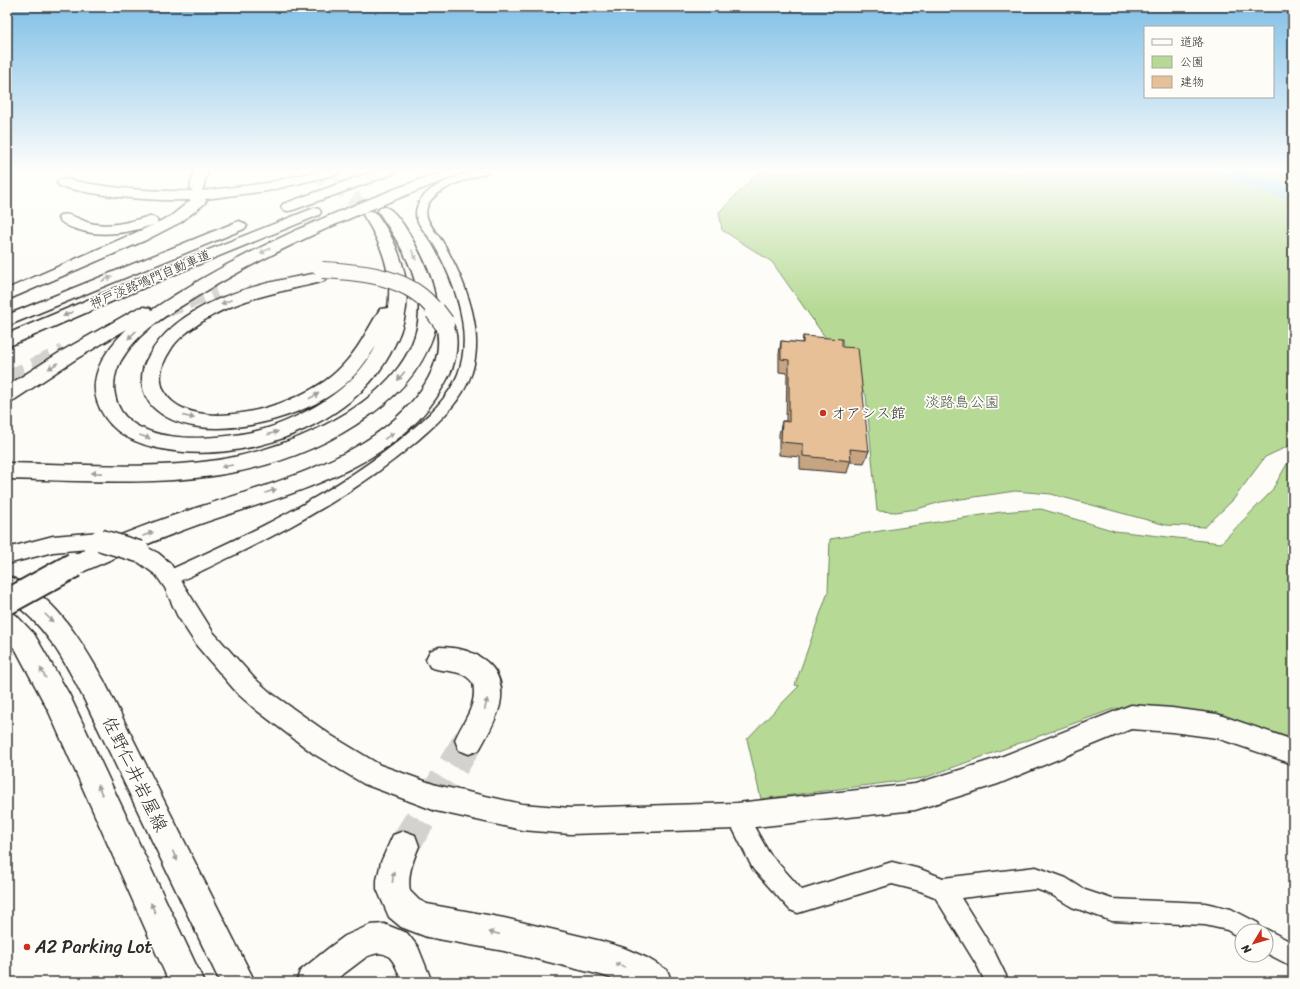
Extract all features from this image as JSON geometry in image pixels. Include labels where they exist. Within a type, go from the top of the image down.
[{"type":"main road","points":[[65,218],[86,228],[113,230],[152,221],[159,217]]},
{"type":"main road","points":[[7,295],[141,237],[178,217]]},
{"type":"main road","name":"神戸淡路鳴門自動車道","points":[[7,341],[80,308],[302,217]]},
{"type":"main road","points":[[7,395],[96,339],[184,291],[298,235],[339,217]]},
{"type":"main road","points":[[247,260],[157,315],[132,334],[122,345],[107,370],[104,381],[104,394],[108,407],[126,428],[140,436],[159,442],[181,445],[229,443],[252,439],[298,424],[335,403],[361,381],[373,368],[382,354],[394,323],[398,307],[397,272],[378,217]]},
{"type":"main road","points":[[7,471],[154,474],[230,466],[261,458],[302,444],[363,411],[380,398],[406,370],[423,342],[426,328],[427,298],[421,272],[409,246],[381,217]]},
{"type":"main road","name":"神戸淡路鳴門自動車道","points":[[7,321],[161,256],[255,220]]},
{"type":"main road","points":[[320,274],[238,297],[186,324],[162,348],[154,361],[151,372],[151,384],[154,394],[161,403],[172,411],[185,417],[202,420],[226,421],[261,416],[280,411],[332,386],[344,375],[369,345],[388,308],[394,290],[397,272]]},
{"type":"main road","points":[[7,602],[74,565],[135,539],[315,475],[369,449],[391,435],[407,422],[420,408],[433,390],[441,375],[446,360],[448,347],[448,334],[444,323],[438,313],[420,295],[392,280],[358,273],[280,275],[216,291]]},
{"type":"main road","name":"佐野仁井岩屋線","points":[[7,586],[33,604],[52,621],[75,656],[93,688],[238,982]]},
{"type":"main road","points":[[7,623],[25,642],[59,703],[187,982]]},
{"type":"main road","points":[[439,659],[454,658],[471,663],[478,668],[484,678],[487,688],[486,704],[480,721],[470,740]]},
{"type":"main road","points":[[404,846],[395,865],[392,883],[397,899],[407,912],[415,917],[485,931],[601,958],[631,969],[655,982]]},
{"type":"street","points":[[169,578],[288,521],[358,481],[401,448],[434,418],[453,397],[466,373],[471,348],[470,331],[460,293],[447,260],[422,217]]},
{"type":"street","points":[[7,556],[36,546],[69,541],[100,540],[140,552],[157,564],[169,578],[185,608],[205,639],[246,686],[263,701],[323,745],[367,771],[436,798],[522,818],[570,821],[737,816],[915,797],[998,771],[1131,717],[1172,720],[1217,726],[1293,752]]},
{"type":"street","points":[[737,816],[761,861],[798,902],[892,873],[920,880],[943,889],[1036,878],[1058,886],[1080,899],[1112,910],[1205,914],[1231,920],[1236,923]]},
{"type":"street","points":[[943,889],[986,959],[997,982]]},
{"type":"street","points":[[311,982],[348,950],[362,942],[375,938],[387,938],[399,945],[408,957],[415,972],[417,982]]},
{"type":"street","points":[[167,939],[181,982]]},
{"type":"street","points":[[1274,945],[1293,956]]},
{"type":"green space","name":"淡路島公園","points":[[720,217],[1293,217],[1293,444],[1265,457],[1233,500],[1205,527],[1166,525],[1051,494],[1015,491],[941,502],[917,509],[896,512],[877,511],[866,395],[772,262],[722,230]]},
{"type":"green space","points":[[1293,460],[1293,746],[1116,708],[924,778],[761,799],[747,739],[799,686],[795,685],[828,592],[830,539],[1001,512],[1041,509],[1115,531],[1221,543],[1271,492],[1287,464]]},
{"type":"building","name":"オアシス館","points":[[803,336],[842,339],[842,347],[858,348],[869,451],[850,449],[851,461],[803,456],[803,444],[781,442],[782,421],[789,422],[789,360],[781,359],[781,341],[803,343]]},
{"type":"tunnel","points":[[165,310],[216,291]]},
{"type":"tunnel","points":[[7,381],[64,354]]},
{"type":"tunnel","points":[[404,846],[469,740]]},
{"type":"place","name":"オアシス館","points":[[823,413]]},
{"type":"place","name":"A2 Parking Lot","points":[[27,947]]}]
